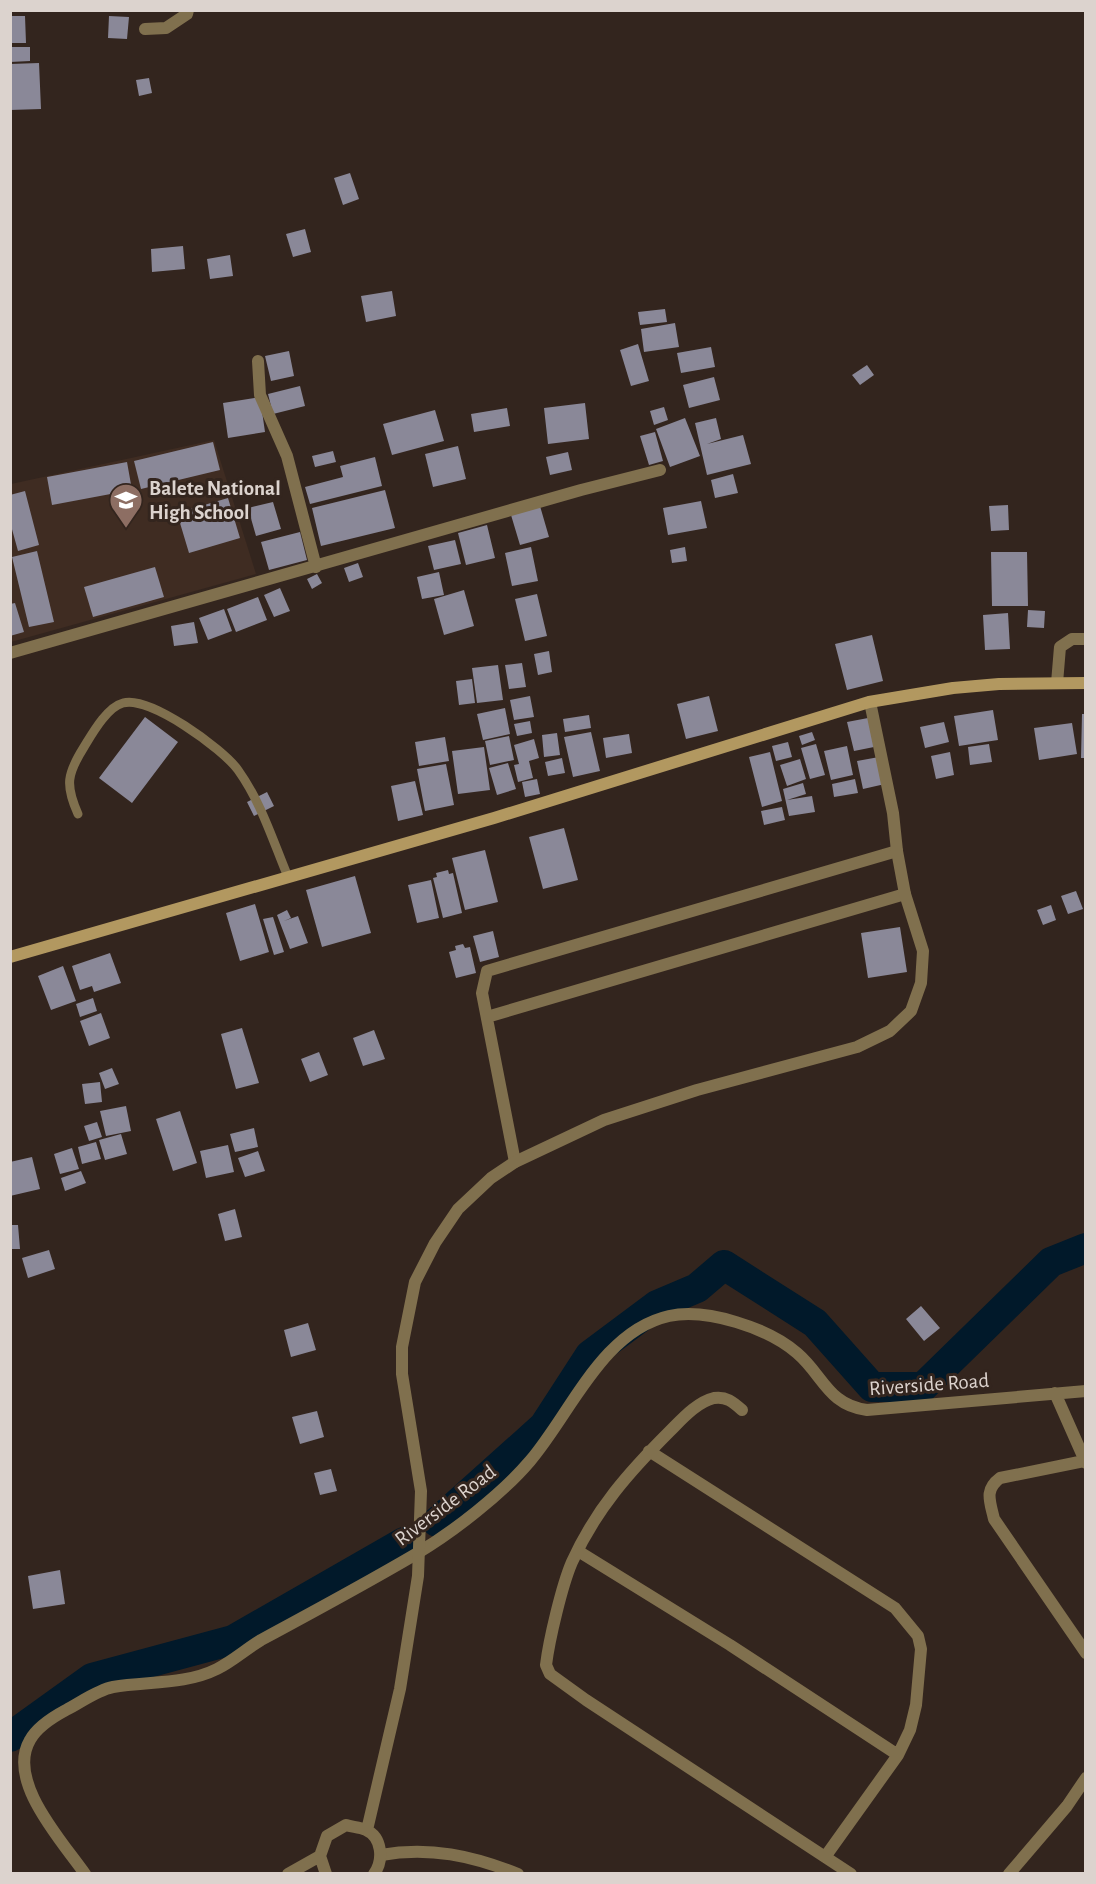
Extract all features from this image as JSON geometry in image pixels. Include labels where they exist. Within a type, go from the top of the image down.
[{"type":"main road","points":[[10,957],[494,818],[870,702],[953,688],[1057,683],[1086,684]]},
{"type":"street","points":[[145,29],[166,28],[187,14],[188,10]]},
{"type":"street","points":[[258,361],[260,395],[287,456],[316,567]]},
{"type":"street","points":[[10,653],[660,470]]},
{"type":"street","points":[[1057,683],[1060,647],[1072,639],[1086,639]]},
{"type":"street","points":[[367,1830],[399,1689],[418,1576],[421,1491],[402,1374],[402,1347],[409,1302],[427,1257],[458,1209],[491,1178],[515,1162],[604,1120],[697,1090],[857,1047],[890,1031],[911,1011],[918,997],[923,951],[905,894],[893,813],[870,702]]},
{"type":"street","points":[[515,1162],[482,993],[487,971],[897,850]]},
{"type":"street","points":[[487,1017],[905,894]]},
{"type":"street","name":"Riverside Road","points":[[85,1874],[47,1821],[27,1787],[24,1751],[31,1736],[53,1717],[109,1687],[175,1681],[216,1670],[250,1647],[419,1552],[500,1493],[529,1463],[578,1392],[625,1338],[647,1323],[672,1316],[698,1314],[756,1329],[796,1353],[829,1390],[851,1407],[867,1410],[1086,1390]]},
{"type":"street","points":[[1055,1393],[1085,1462],[1000,1478],[991,1485],[988,1493],[994,1519],[1086,1653]]},
{"type":"street","points":[[742,1410],[734,1402],[721,1398],[704,1401],[649,1451],[619,1483],[593,1521],[571,1565],[546,1665],[550,1674],[851,1874]]},
{"type":"street","points":[[649,1451],[895,1608],[918,1636],[921,1662],[910,1730],[897,1755],[825,1857]]},
{"type":"street","points":[[578,1551],[730,1645],[897,1755]]},
{"type":"street","points":[[1009,1874],[1067,1806],[1086,1778]]},
{"type":"street","points":[[326,1874],[320,1856],[327,1836],[346,1826],[367,1830],[377,1841],[381,1855],[374,1874]]},
{"type":"street","points":[[381,1855],[410,1850],[442,1852],[471,1857],[518,1874]]},
{"type":"street","points":[[288,1874],[320,1856]]},
{"type":"lane","points":[[78,814],[68,792],[73,764],[110,711],[120,703],[129,701],[139,704],[183,723],[203,737],[237,768],[256,799],[288,877]]},
{"type":"shaded area","name":"Balete National High School","points":[[214,440],[256,574],[11,642],[11,484]]},
{"type":"building","points":[[10,16],[25,16],[26,43],[10,43]]},
{"type":"building","points":[[109,16],[129,17],[127,39],[108,38]]},
{"type":"building","points":[[10,47],[30,47],[30,61],[10,62]]},
{"type":"building","points":[[39,63],[41,109],[10,110],[10,64]]},
{"type":"building","points":[[149,78],[152,93],[139,96],[136,80]]},
{"type":"building","points":[[350,173],[359,199],[343,205],[334,178]]},
{"type":"building","points":[[305,229],[311,252],[293,257],[286,234]]},
{"type":"building","points":[[183,246],[185,269],[152,272],[151,249]]},
{"type":"building","points":[[230,255],[233,276],[210,279],[207,259]]},
{"type":"building","points":[[392,291],[396,316],[366,322],[361,296]]},
{"type":"building","points":[[665,309],[667,322],[640,325],[638,312]]},
{"type":"building","points":[[675,323],[679,347],[644,352],[641,329]]},
{"type":"building","points":[[638,344],[649,381],[631,386],[620,350]]},
{"type":"building","points":[[711,347],[715,367],[681,373],[677,353]]},
{"type":"building","points":[[289,351],[294,376],[271,381],[265,356]]},
{"type":"building","points":[[867,365],[874,375],[860,385],[852,375]]},
{"type":"building","points":[[714,377],[720,400],[689,408],[683,385]]},
{"type":"building","points":[[300,386],[305,406],[273,414],[268,394]]},
{"type":"building","points":[[260,397],[265,432],[228,438],[223,403]]},
{"type":"building","points":[[585,403],[589,439],[548,444],[544,408]]},
{"type":"building","points":[[664,407],[668,420],[654,425],[650,411]]},
{"type":"building","points":[[507,408],[510,426],[474,432],[471,414]]},
{"type":"building","points":[[435,410],[444,441],[392,455],[383,424]]},
{"type":"building","points":[[685,418],[700,456],[670,467],[656,429]]},
{"type":"building","points":[[716,418],[721,439],[707,444],[743,435],[751,464],[707,475],[695,423]]},
{"type":"building","points":[[655,432],[663,461],[649,465],[640,436]]},
{"type":"building","points":[[213,442],[220,470],[141,489],[134,461]]},
{"type":"building","points":[[458,446],[466,479],[433,487],[425,454]]},
{"type":"building","points":[[333,451],[336,462],[315,467],[312,456]]},
{"type":"building","points":[[568,452],[572,470],[550,475],[546,457]]},
{"type":"building","points":[[375,457],[382,486],[310,504],[305,487],[343,477],[340,466]]},
{"type":"building","points":[[127,462],[132,490],[52,505],[47,477]]},
{"type":"building","points":[[733,474],[738,493],[715,498],[711,480]]},
{"type":"building","points":[[385,490],[395,528],[321,546],[312,508]]},
{"type":"building","points":[[25,491],[39,545],[18,551],[10,522],[10,495]]},
{"type":"building","points":[[228,498],[240,538],[189,553],[177,513]]},
{"type":"building","points":[[701,501],[707,528],[668,535],[663,508]]},
{"type":"building","points":[[273,502],[281,529],[256,536],[248,508]]},
{"type":"building","points":[[1008,505],[1009,530],[991,531],[989,506]]},
{"type":"building","points":[[540,506],[549,537],[520,545],[511,515]]},
{"type":"building","points":[[487,525],[495,558],[466,565],[458,533]]},
{"type":"building","points":[[300,532],[307,560],[269,570],[261,542]]},
{"type":"building","points":[[455,540],[461,564],[434,570],[428,546]]},
{"type":"building","points":[[531,547],[538,581],[512,586],[505,553]]},
{"type":"building","points":[[685,547],[687,561],[672,563],[670,550]]},
{"type":"building","points":[[37,551],[54,622],[29,627],[12,557]]},
{"type":"building","points":[[991,552],[1027,552],[1028,606],[992,606]]},
{"type":"building","points":[[358,563],[363,577],[349,582],[344,568]]},
{"type":"building","points":[[155,567],[164,597],[93,617],[84,587]]},
{"type":"building","points":[[439,572],[444,595],[422,599],[417,577]]},
{"type":"building","points":[[317,574],[322,583],[312,589],[307,579]]},
{"type":"building","points":[[280,588],[290,611],[274,617],[264,595]]},
{"type":"building","points":[[464,590],[474,626],[444,635],[434,599]]},
{"type":"building","points":[[537,594],[547,636],[525,641],[515,599]]},
{"type":"building","points":[[258,597],[267,620],[236,632],[227,609]]},
{"type":"building","points":[[15,603],[24,632],[10,636],[10,604]]},
{"type":"building","points":[[224,609],[232,631],[208,640],[199,618]]},
{"type":"building","points":[[1028,610],[1045,611],[1044,628],[1027,627]]},
{"type":"building","points":[[1008,613],[1010,649],[985,650],[983,615]]},
{"type":"building","points":[[194,622],[198,643],[174,646],[171,626]]},
{"type":"building","points":[[872,635],[883,681],[847,690],[835,644]]},
{"type":"building","points":[[549,651],[552,672],[538,675],[534,654]]},
{"type":"building","points":[[522,663],[526,687],[509,689],[505,665]]},
{"type":"building","points":[[498,665],[503,700],[477,703],[472,668]]},
{"type":"building","points":[[472,679],[475,703],[459,705],[456,681]]},
{"type":"building","points":[[530,696],[534,717],[514,720],[510,700]]},
{"type":"building","points":[[709,696],[718,731],[686,739],[677,704]]},
{"type":"building","points":[[505,708],[510,734],[483,740],[477,714]]},
{"type":"building","points":[[993,710],[998,740],[959,746],[954,716]]},
{"type":"building","points":[[1082,714],[1086,714],[1086,758],[1081,758]]},
{"type":"building","points":[[589,715],[591,728],[565,732],[563,719]]},
{"type":"building","points":[[145,717],[178,742],[132,803],[99,778]]},
{"type":"building","points":[[868,718],[874,747],[854,751],[847,722]]},
{"type":"building","points":[[530,721],[532,733],[517,736],[514,724]]},
{"type":"building","points":[[944,722],[949,742],[925,748],[920,727]]},
{"type":"building","points":[[1072,723],[1077,754],[1039,760],[1034,728]]},
{"type":"building","points":[[591,732],[600,771],[573,777],[564,737]]},
{"type":"building","points":[[812,732],[815,740],[802,745],[799,736]]},
{"type":"building","points":[[557,733],[560,755],[544,757],[542,735]]},
{"type":"building","points":[[629,734],[632,753],[606,758],[603,738]]},
{"type":"building","points":[[509,736],[514,760],[490,765],[485,741]]},
{"type":"building","points":[[445,737],[449,761],[419,766],[415,742]]},
{"type":"building","points":[[534,739],[539,758],[529,761],[533,778],[518,782],[514,765],[519,764],[514,745]]},
{"type":"building","points":[[788,742],[792,757],[776,761],[772,746]]},
{"type":"building","points":[[816,744],[825,775],[810,779],[801,748]]},
{"type":"building","points":[[989,744],[992,762],[970,765],[968,747]]},
{"type":"building","points":[[847,746],[853,775],[831,780],[824,751]]},
{"type":"building","points":[[484,747],[490,790],[458,794],[452,751]]},
{"type":"building","points":[[770,752],[782,801],[762,807],[749,757]]},
{"type":"building","points":[[950,752],[954,775],[936,779],[931,756]]},
{"type":"building","points":[[879,757],[885,784],[863,789],[857,761]]},
{"type":"building","points":[[562,758],[565,773],[548,776],[545,762]]},
{"type":"building","points":[[800,759],[806,779],[787,786],[780,765]]},
{"type":"building","points":[[508,763],[516,789],[497,795],[489,768]]},
{"type":"building","points":[[446,764],[454,805],[425,811],[417,769]]},
{"type":"building","points":[[537,779],[540,794],[525,797],[522,782]]},
{"type":"building","points":[[855,779],[858,793],[834,797],[832,784]]},
{"type":"building","points":[[415,781],[423,815],[398,821],[391,786]]},
{"type":"building","points":[[803,783],[806,794],[787,800],[812,796],[815,812],[789,816],[783,789]]},
{"type":"building","points":[[267,792],[274,806],[254,816],[247,802]]},
{"type":"building","points":[[782,807],[785,820],[764,825],[761,811]]},
{"type":"building","points":[[564,828],[578,880],[543,889],[529,837]]},
{"type":"building","points":[[485,850],[498,902],[465,910],[452,858]]},
{"type":"building","points":[[448,870],[449,874],[453,873],[462,913],[443,918],[433,878],[437,877],[436,873]]},
{"type":"building","points":[[355,876],[371,933],[322,947],[306,890]]},
{"type":"building","points":[[431,880],[439,918],[417,923],[408,885]]},
{"type":"building","points":[[1076,891],[1083,909],[1068,914],[1061,896]]},
{"type":"building","points":[[255,904],[269,952],[240,961],[226,913]]},
{"type":"building","points":[[1051,905],[1056,920],[1043,925],[1037,910]]},
{"type":"building","points":[[287,910],[291,918],[284,921],[298,916],[308,943],[290,949],[277,915]]},
{"type":"building","points":[[273,917],[284,952],[274,955],[263,919]]},
{"type":"building","points":[[900,927],[907,972],[868,978],[861,933]]},
{"type":"building","points":[[493,931],[499,957],[480,962],[473,936]]},
{"type":"building","points":[[463,944],[465,948],[470,947],[476,973],[456,978],[449,952],[456,950],[455,946]]},
{"type":"building","points":[[110,953],[121,983],[94,992],[92,986],[80,990],[72,966]]},
{"type":"building","points":[[63,966],[76,1001],[51,1010],[38,976]]},
{"type":"building","points":[[93,998],[97,1011],[80,1017],[76,1004]]},
{"type":"building","points":[[101,1013],[110,1038],[89,1046],[80,1021]]},
{"type":"building","points":[[242,1028],[259,1083],[236,1089],[221,1034]]},
{"type":"building","points":[[374,1030],[385,1059],[363,1066],[353,1038]]},
{"type":"building","points":[[319,1052],[328,1075],[310,1082],[301,1059]]},
{"type":"building","points":[[112,1068],[119,1084],[105,1089],[99,1073]]},
{"type":"building","points":[[100,1082],[102,1102],[85,1104],[82,1084]]},
{"type":"building","points":[[126,1106],[131,1131],[106,1136],[100,1111]]},
{"type":"building","points":[[180,1111],[197,1163],[173,1171],[156,1119]]},
{"type":"building","points":[[97,1122],[102,1137],[89,1141],[84,1126]]},
{"type":"building","points":[[254,1128],[258,1147],[235,1152],[230,1134]]},
{"type":"building","points":[[121,1134],[127,1154],[105,1160],[99,1140]]},
{"type":"building","points":[[96,1142],[101,1159],[82,1164],[78,1147]]},
{"type":"building","points":[[228,1145],[234,1172],[206,1178],[200,1151]]},
{"type":"building","points":[[72,1148],[79,1169],[60,1174],[54,1154]]},
{"type":"building","points":[[258,1151],[265,1171],[245,1177],[238,1158]]},
{"type":"building","points":[[32,1157],[40,1189],[10,1196],[10,1162]]},
{"type":"building","points":[[81,1171],[86,1183],[65,1191],[61,1178]]},
{"type":"building","points":[[235,1209],[242,1237],[225,1241],[218,1214]]},
{"type":"building","points":[[10,1225],[18,1225],[20,1249],[10,1249]]},
{"type":"building","points":[[49,1250],[55,1269],[28,1278],[22,1258]]},
{"type":"building","points":[[921,1306],[940,1328],[924,1341],[906,1319]]},
{"type":"building","points":[[308,1323],[316,1350],[291,1357],[284,1330]]},
{"type":"building","points":[[317,1411],[324,1437],[300,1444],[292,1417]]},
{"type":"building","points":[[331,1469],[337,1491],[320,1495],[314,1473]]},
{"type":"building","points":[[60,1570],[65,1604],[33,1609],[28,1576]]},
{"type":"waterway","points":[[437,1522],[544,1426],[590,1355],[657,1305],[697,1288],[724,1265],[815,1323],[872,1387],[923,1387],[1051,1262],[1086,1248]]},
{"type":"waterway","points":[[10,1737],[92,1678],[233,1640],[404,1542]]},
{"type":"place","name":"Balete National High School","points":[[126,529]]}]
